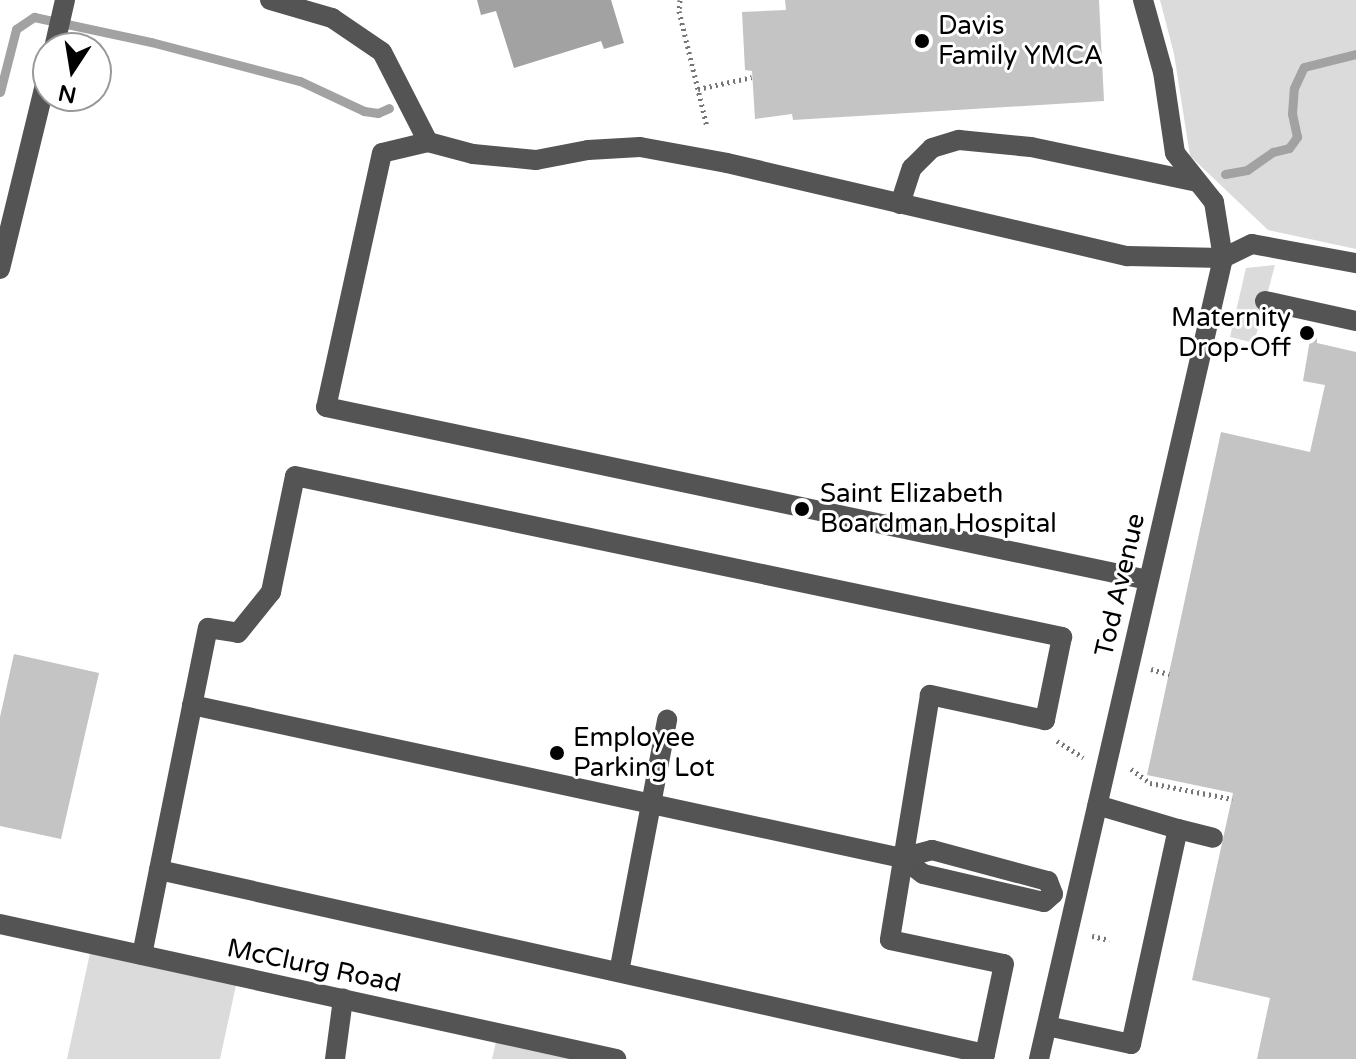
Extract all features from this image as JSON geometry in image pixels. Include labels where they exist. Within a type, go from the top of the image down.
[{"type":"street","points":[[270,0],[334,9],[382,52],[428,142]]},
{"type":"street","points":[[1143,0],[1163,72],[1175,153],[1214,202],[1223,258]]},
{"type":"street","points":[[57,32],[65,1]]},
{"type":"street","points":[[0,269],[4,236],[37,112]]},
{"type":"street","points":[[900,204],[912,168],[932,148],[959,140],[1031,147],[1197,182]]},
{"type":"street","points":[[1148,580],[326,407],[382,153],[428,142],[473,154],[536,160],[588,150],[640,147],[1127,256],[1223,258],[1252,244],[1356,263]]},
{"type":"street","name":"Tod Avenue","points":[[1039,1059],[1223,258]]},
{"type":"street","points":[[1265,301],[1356,321]]},
{"type":"street","points":[[142,955],[159,870],[192,705],[208,628],[238,633],[271,592],[295,476],[1062,637],[1045,720],[930,695],[890,940],[1004,964],[985,1054],[159,870]]},
{"type":"street","points":[[192,705],[902,858],[932,850],[1048,881],[1053,894],[1075,899]]},
{"type":"street","points":[[619,972],[667,720]]},
{"type":"street","points":[[1097,805],[1213,838]]},
{"type":"street","points":[[1047,1026],[1131,1044],[1178,829]]},
{"type":"street","name":"McClurg Road","points":[[0,924],[616,1059]]},
{"type":"street","points":[[335,1059],[343,999]]},
{"type":"path","points":[[680,0],[679,11],[707,127]]},
{"type":"path","points":[[698,89],[752,77]]},
{"type":"path","points":[[1150,783],[1232,799]]},
{"type":"path","points":[[1088,936],[1110,940]]},
{"type":"shaded area","points":[[477,0],[611,0],[624,43],[604,49],[601,41],[514,68],[496,11],[481,15]]},
{"type":"shaded area","points":[[1160,0],[1356,0],[1356,249],[1268,230],[1190,156],[1174,54]]},
{"type":"shaded area","points":[[1275,265],[1254,343],[1230,337],[1246,268]]},
{"type":"shaded area","points":[[92,944],[238,976],[220,1059],[67,1059]]},
{"type":"shaded area","points":[[498,1033],[616,1059],[492,1059]]},
{"type":"building","name":"Davis Family YMCA","points":[[785,0],[1099,0],[1104,101],[793,120],[792,114],[755,119],[752,71],[745,70],[742,12],[786,10]]},
{"type":"building","points":[[1311,334],[1317,335],[1317,343],[1356,352],[1356,1059],[1257,1059],[1270,998],[1192,980],[1233,793],[1147,775],[1221,432],[1310,452],[1325,385],[1303,381]]},
{"type":"building","points":[[14,654],[99,673],[61,839],[0,826],[0,717]]},
{"type":"waterway","points":[[0,92],[16,29],[34,17],[151,42],[300,81],[364,111],[378,113],[389,108]]},
{"type":"waterway","points":[[1225,174],[1247,170],[1273,152],[1289,148],[1297,137],[1292,114],[1294,88],[1304,67],[1356,54]]},
{"type":"place","name":"Davis Family YMCA","points":[[922,41]]},
{"type":"place","name":"Maternity Drop-Off","points":[[1307,333]]},
{"type":"place","name":"Saint Elizabeth Boardman Hospital","points":[[802,509]]},
{"type":"place","name":"Employee Parking Lot","points":[[557,753]]}]
